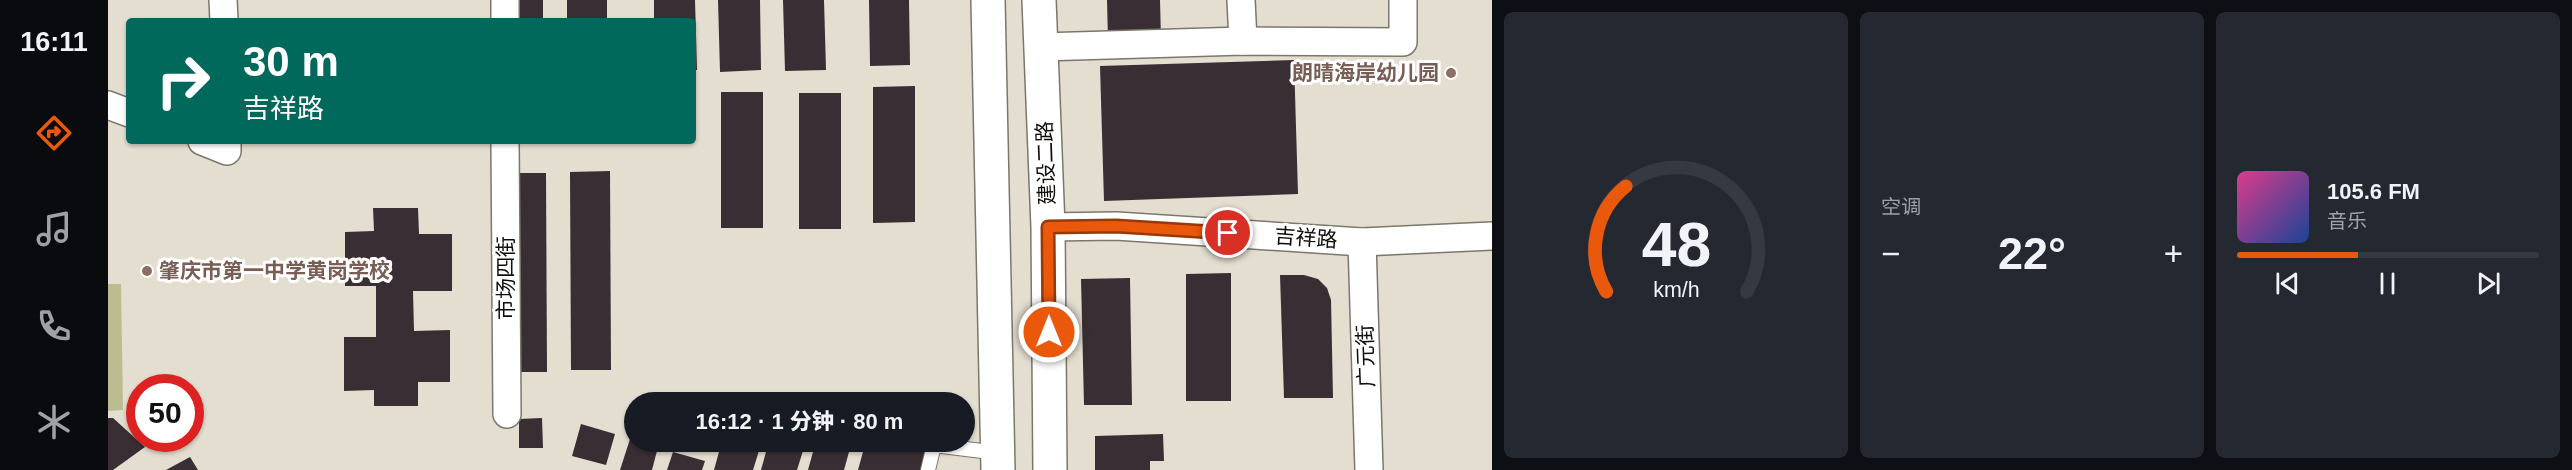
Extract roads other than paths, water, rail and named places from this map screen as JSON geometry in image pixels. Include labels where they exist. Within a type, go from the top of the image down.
[{"type":"main road","points":[[988,0],[998,462]]},
{"type":"main road","name":"建设二路","points":[[1039,0],[1048,227],[1050,470]]},
{"type":"street","points":[[223,0],[224,18]]},
{"type":"street","points":[[505,0],[505,18]]},
{"type":"street","points":[[1241,0],[1243,41]]},
{"type":"street","points":[[1041,46],[1243,41],[1403,42],[1402,0]]},
{"type":"street","points":[[108,105],[126,112]]},
{"type":"street","name":"市场四街","points":[[505,144],[507,414]]},
{"type":"street","name":"吉祥路","points":[[1048,227],[1116,226],[1362,242],[1492,236]]},
{"type":"street","name":"广元街","points":[[1362,242],[1369,470]]},
{"type":"lane","points":[[928,470],[934,446],[998,462]]},
{"type":"place","name":"朗晴海岸幼儿园","points":[[1451,73]]},
{"type":"place","name":"肇庆市第一中学黄岗学校","points":[[147,271]]}]
